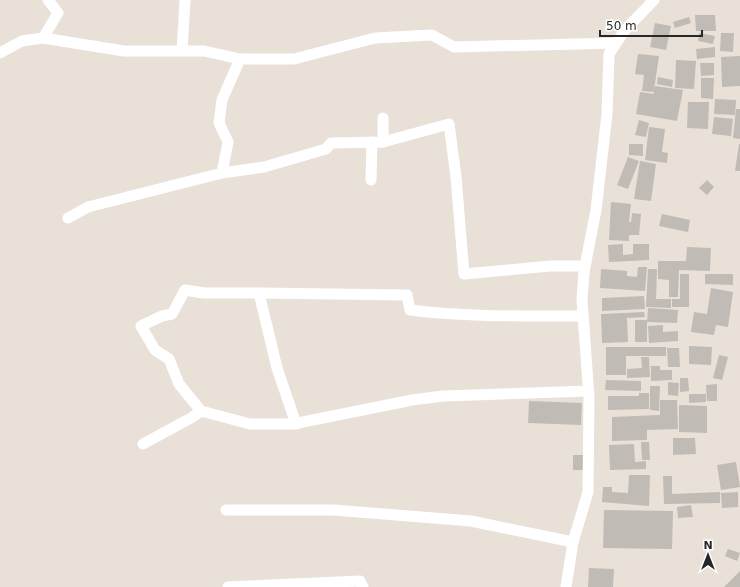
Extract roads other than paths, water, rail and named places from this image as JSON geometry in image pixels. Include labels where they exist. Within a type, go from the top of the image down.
[{"type":"street","points":[[43,38],[58,14],[48,0]]},
{"type":"street","points":[[182,51],[185,0]]},
{"type":"street","points":[[566,587],[573,542],[588,492],[590,458],[588,391],[583,316],[585,266],[596,210],[607,114],[609,54],[625,30],[654,0]]},
{"type":"street","points":[[0,53],[22,41],[43,38],[124,51],[204,51],[240,59],[294,59],[375,38],[432,35],[454,47],[616,43]]},
{"type":"street","points":[[222,173],[228,142],[219,123],[222,100],[240,59]]},
{"type":"street","points":[[371,180],[383,118]]},
{"type":"street","points":[[68,218],[88,207],[222,173],[270,165],[326,150],[331,143],[378,142],[449,124],[456,177],[464,274],[550,266],[585,266]]},
{"type":"street","points":[[583,316],[519,316],[410,310],[407,296],[204,293],[185,290],[172,314],[162,316],[141,326],[155,350],[169,359],[179,384],[201,411],[250,424],[296,424],[412,400],[443,396],[588,391]]},
{"type":"street","points":[[259,293],[277,368],[296,424]]},
{"type":"street","points":[[143,444],[201,411]]},
{"type":"street","points":[[226,510],[334,510],[471,521],[573,542]]},
{"type":"street","points":[[228,587],[360,581],[363,587]]}]
